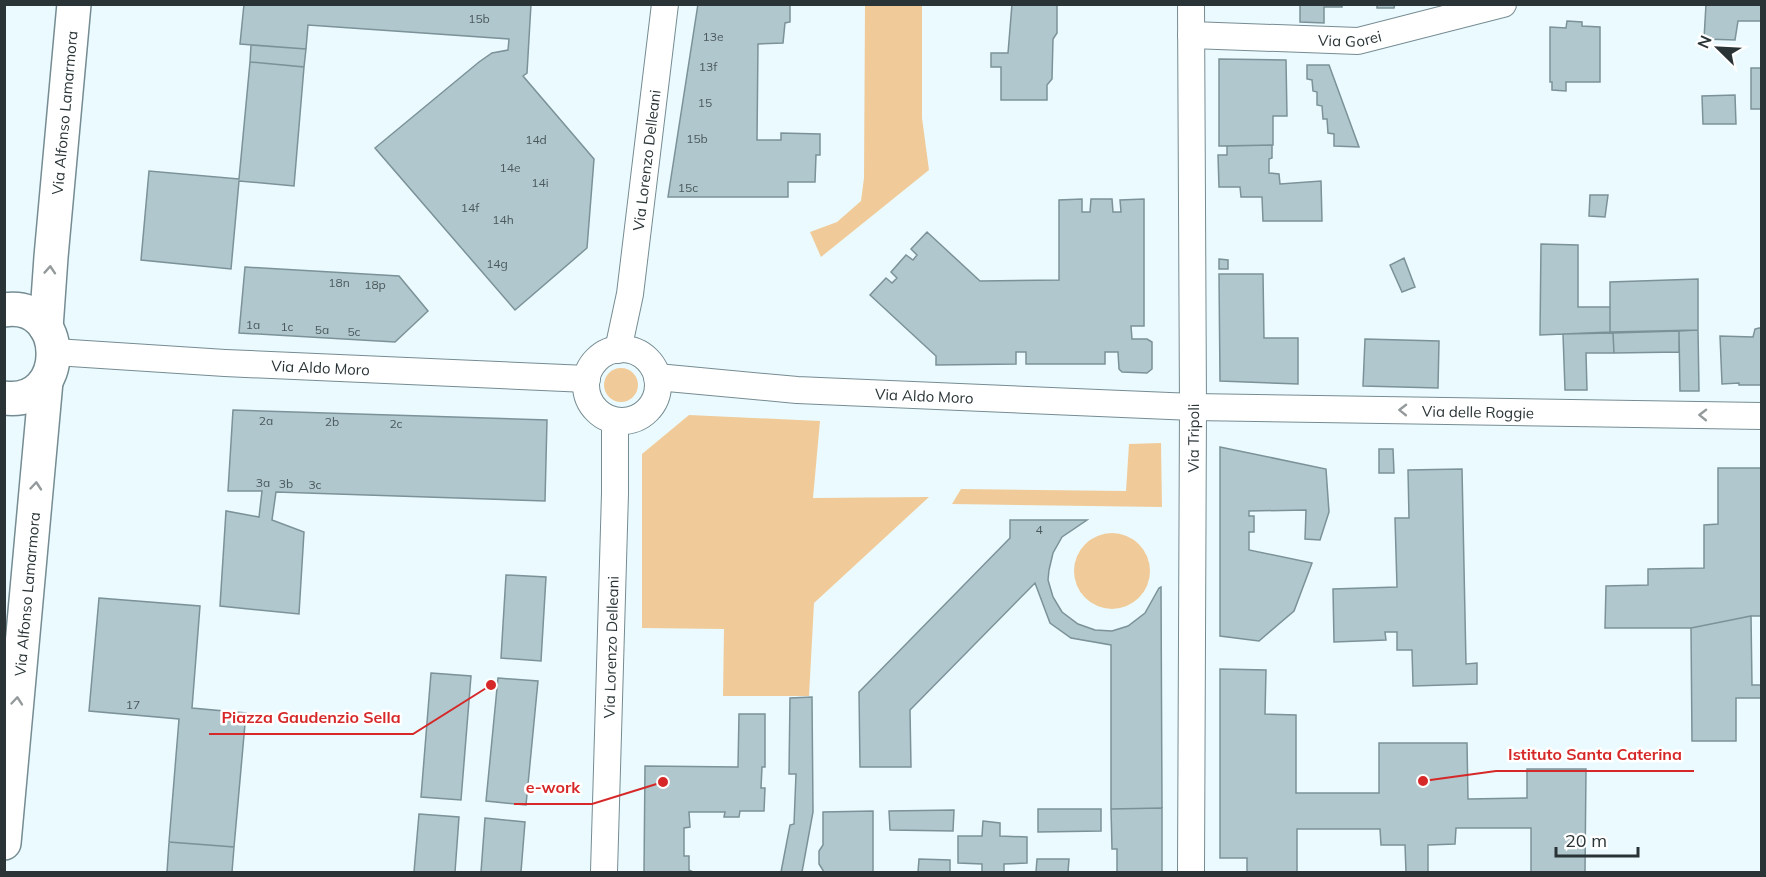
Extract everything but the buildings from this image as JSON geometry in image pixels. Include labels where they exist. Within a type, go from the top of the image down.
[{"type":"main road","name":"Via Alfonso Lamarmora","points":[[4,843],[49,354],[51,257],[74,4]]},
{"type":"main road","points":[[4,310],[24,312],[36,318],[49,354],[36,391],[22,397],[4,398]]},
{"type":"street","name":"Via Lorenzo Delleani","points":[[618,350],[630,294],[665,4]]},
{"type":"street","name":"Via Tripoli","points":[[1191,4],[1193,407],[1191,873]]},
{"type":"street","name":"Via Gorei","points":[[1191,35],[1358,41],[1503,4]]},
{"type":"street","points":[[628,350],[647,359],[657,377],[654,400],[638,417],[627,421],[615,421],[604,417],[595,410],[586,390],[591,368],[597,359],[607,352],[628,350]]},
{"type":"street","name":"Via Aldo Moro","points":[[49,354],[587,379]]},
{"type":"street","name":"Via Aldo Moro","points":[[657,377],[797,390],[1193,407]]},
{"type":"street","name":"Via delle Roggie","points":[[1193,407],[1761,416]]},
{"type":"street","name":"Via Lorenzo Delleani","points":[[604,873],[615,421]]},
{"type":"shaded area","points":[[865,5],[922,5],[922,118],[929,170],[821,257],[810,232],[837,222],[861,201],[864,178]]},
{"type":"shaded area","points":[[621,368],[633,373],[638,385],[633,397],[621,402],[609,397],[604,385],[609,373]]},
{"type":"shaded area","points":[[689,415],[820,421],[813,498],[929,497],[814,603],[809,696],[723,696],[724,629],[642,628],[642,454]]},
{"type":"shaded area","points":[[1161,443],[1162,507],[952,504],[961,489],[1126,491],[1129,444]]},
{"type":"shaded area","points":[[1112,533],[1126,536],[1139,544],[1147,557],[1150,571],[1147,585],[1139,598],[1126,606],[1112,609],[1098,606],[1085,598],[1077,585],[1074,571],[1077,557],[1085,544],[1098,536]]},
{"type":"place","name":"Piazza Gaudenzio Sella","points":[[491,685]]},
{"type":"place","name":"Istituto Santa Caterina","points":[[1423,781]]},
{"type":"place","name":"e-work","points":[[663,782]]}]
